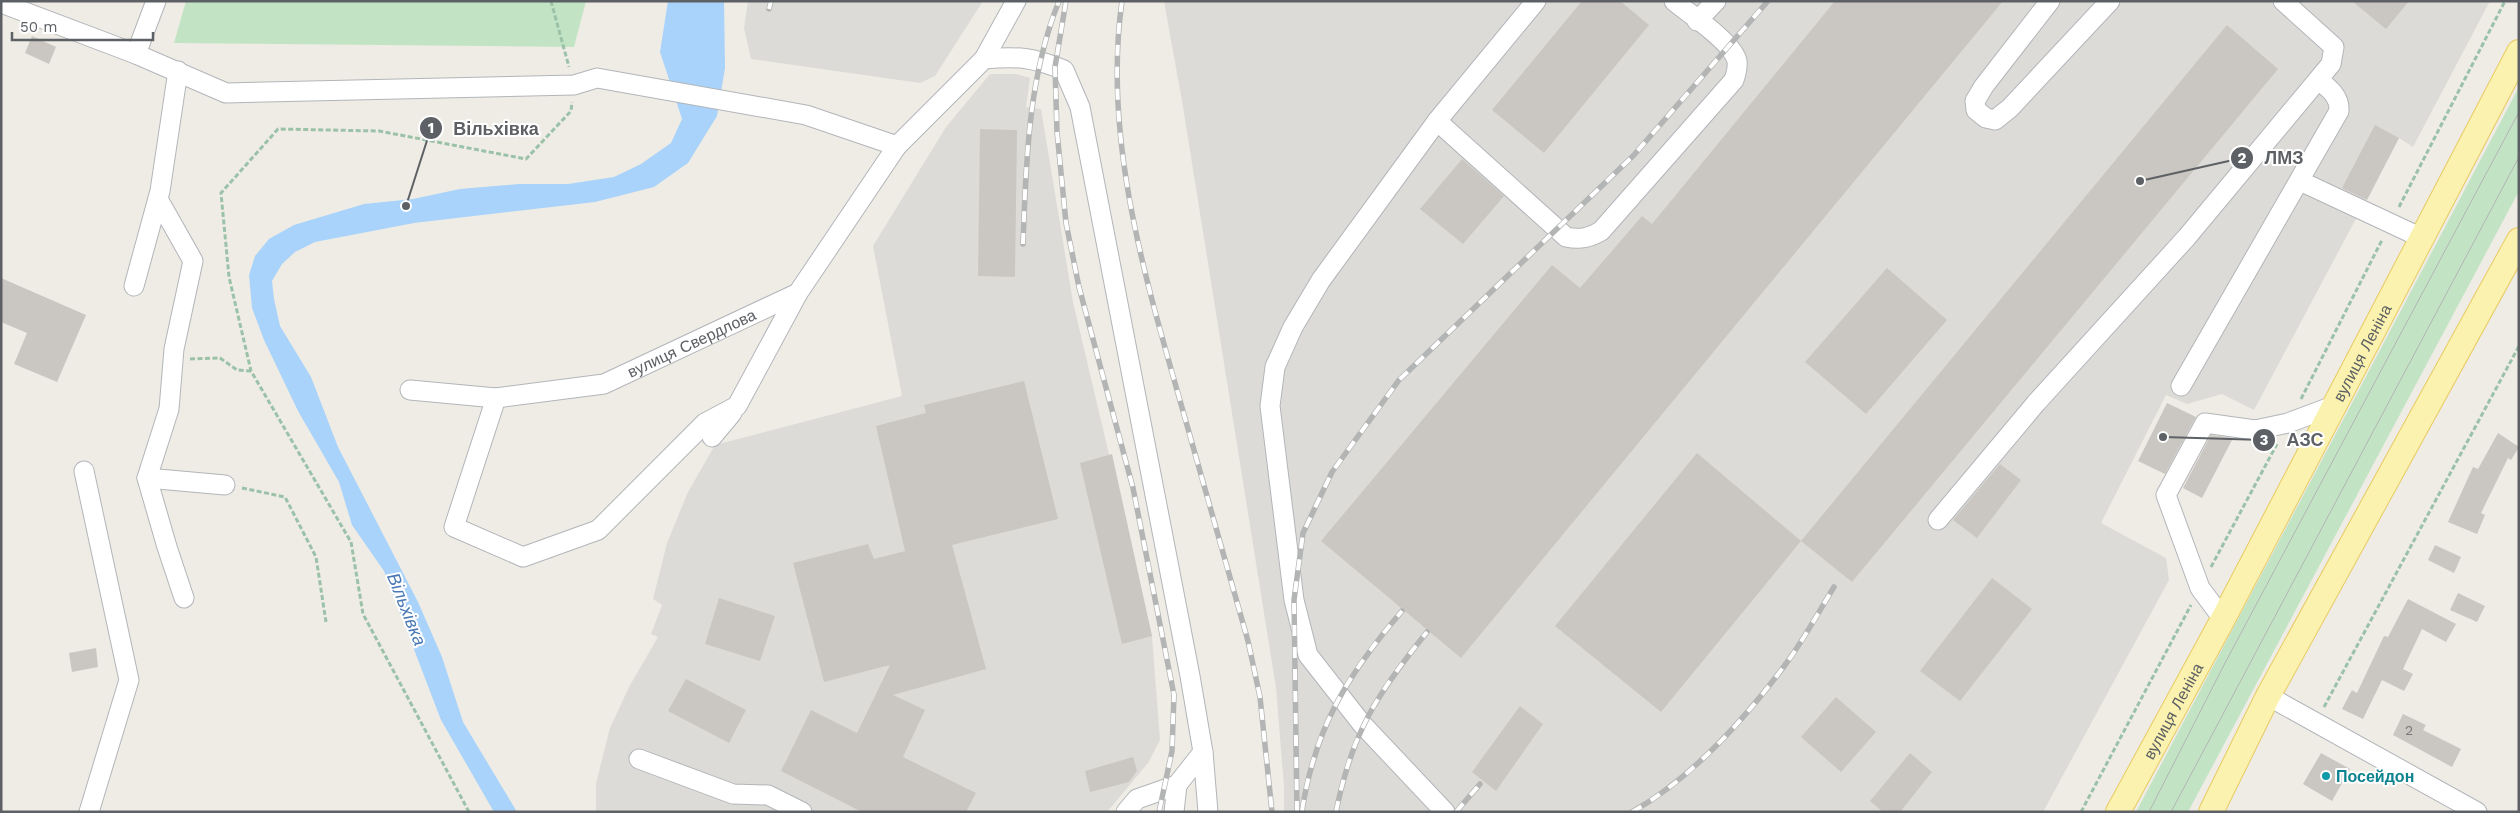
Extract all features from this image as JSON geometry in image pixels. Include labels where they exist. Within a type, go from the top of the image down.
[{"type":"main road","name":"вулиця Леніна","points":[[2118,812],[2336,405],[2519,52]]},
{"type":"main road","points":[[2211,812],[2268,696],[2519,240]]},
{"type":"street","points":[[136,54],[156,1]]},
{"type":"street","points":[[712,437],[738,406],[798,293],[897,146],[984,59],[1016,1]]},
{"type":"street","points":[[1445,812],[1362,724],[1308,656],[1294,600],[1270,406],[1275,367],[1293,327],[1326,272],[1437,121],[1536,1]]},
{"type":"street","points":[[1437,121],[1566,237],[1578,239],[1590,237],[1601,230],[1734,80],[1737,71],[1737,59],[1730,47],[1674,1]]},
{"type":"street","points":[[1697,21],[1716,1]]},
{"type":"street","points":[[2050,1],[1984,86],[1975,101],[1976,110],[1986,118],[1995,120],[2010,108],[2110,1]]},
{"type":"street","points":[[1938,520],[2036,403],[2187,237],[2331,64],[2334,47],[2325,36],[2283,1]]},
{"type":"street","points":[[1,3],[136,54],[226,93],[574,85],[598,78],[806,115],[897,146]]},
{"type":"street","points":[[984,59],[1016,56],[1042,62],[1064,70],[1080,107],[1190,676],[1203,752],[1208,812]]},
{"type":"street","points":[[134,286],[158,199],[178,71]]},
{"type":"street","points":[[2181,386],[2339,111],[2340,103],[2335,95],[2319,80]]},
{"type":"street","points":[[2300,181],[2422,238]]},
{"type":"street","points":[[158,199],[193,261],[174,349],[169,409],[147,478],[166,547],[184,598]]},
{"type":"street","name":"вулиця Свердлова","points":[[410,390],[496,398],[604,384],[798,293]]},
{"type":"street","points":[[496,398],[454,527],[523,557],[598,530],[705,423],[738,406]]},
{"type":"street","points":[[2223,619],[2200,588],[2166,494],[2205,423],[2255,430],[2288,423],[2336,405]]},
{"type":"street","points":[[84,471],[129,680],[89,812]]},
{"type":"street","points":[[147,478],[226,485]]},
{"type":"street","points":[[2268,696],[2477,812]]},
{"type":"street","points":[[1174,812],[1177,785],[1203,752]]},
{"type":"street","points":[[639,759],[733,794],[768,796],[802,812]]},
{"type":"street","points":[[1126,812],[1137,799],[1177,785]]},
{"type":"path","points":[[469,812],[363,614],[350,542],[251,371],[229,277],[221,193],[278,129],[379,131],[526,159],[571,111],[574,85],[551,1]]},
{"type":"path","points":[[2316,721],[2519,346]]},
{"type":"path","points":[[174,349],[191,359],[220,358],[237,370],[251,371]]},
{"type":"path","points":[[226,485],[285,497],[316,557],[326,622]]},
{"type":"shaded area","points":[[748,1],[983,1],[935,76],[920,83],[751,59],[744,28]]},
{"type":"shaded area","points":[[1164,1],[2490,1],[2413,147],[2399,138],[2254,410],[2222,394],[2187,404],[2166,395],[2101,523],[2166,558],[2169,580],[2043,812],[1284,812],[1284,786],[1276,688],[1183,107]]},
{"type":"shaded area","points":[[990,74],[1016,74],[1030,78],[1026,107],[1041,109],[1073,302],[1152,636],[1160,740],[1148,763],[1107,812],[596,812],[596,783],[610,728],[629,687],[658,637],[651,634],[662,605],[653,599],[667,543],[688,492],[715,445],[902,396],[873,246],[946,127]]},
{"type":"green space","points":[[186,1],[586,1],[574,47],[174,43]]},
{"type":"green space","points":[[2519,87],[2519,191],[2188,812],[2136,812]]},
{"type":"water","points":[[668,1],[724,1],[725,68],[717,116],[688,163],[654,187],[595,202],[414,223],[315,242],[295,252],[282,264],[272,281],[280,326],[311,377],[338,447],[418,602],[442,657],[463,722],[517,812],[494,812],[441,720],[384,571],[352,525],[339,482],[298,411],[264,340],[252,308],[249,275],[255,256],[269,239],[294,225],[364,204],[413,199],[460,189],[519,184],[568,184],[614,177],[641,164],[671,143],[682,119],[660,52]]},
{"type":"building","points":[[1582,1],[1620,1],[1649,25],[1544,153],[1492,110]]},
{"type":"building","points":[[1835,1],[2003,1],[1461,658],[1321,541],[1552,265],[1580,288],[1642,216],[1652,224]]},
{"type":"building","points":[[2352,1],[2409,1],[2386,29]]},
{"type":"building","points":[[2227,25],[2278,69],[1852,582],[1801,541]]},
{"type":"building","points":[[32,36],[56,47],[49,64],[25,53]]},
{"type":"building","points":[[2375,125],[2399,138],[2367,200],[2342,188]]},
{"type":"building","points":[[980,129],[1017,130],[1015,277],[978,276]]},
{"type":"building","points":[[1462,159],[1504,196],[1463,244],[1420,209]]},
{"type":"building","points":[[1887,268],[1947,320],[1866,414],[1805,362]]},
{"type":"building","points":[[1,278],[86,315],[57,382],[14,364],[27,333],[1,322]]},
{"type":"building","points":[[1024,381],[1058,519],[952,545],[986,669],[893,695],[925,710],[903,757],[976,793],[966,812],[862,812],[781,771],[811,710],[857,733],[890,665],[824,682],[793,563],[868,544],[874,559],[905,551],[876,426],[926,413],[924,405]]},
{"type":"building","points":[[2167,403],[2196,417],[2165,474],[2138,461]]},
{"type":"building","points":[[2498,433],[2519,447],[2511,460],[2508,458],[2481,513],[2485,515],[2477,534],[2448,522],[2473,467],[2478,469]]},
{"type":"building","points":[[2211,435],[2233,438],[2202,498],[2183,488]]},
{"type":"building","points":[[1697,453],[1801,541],[1661,712],[1555,626]]},
{"type":"building","points":[[1112,454],[1152,636],[1122,644],[1080,463]]},
{"type":"building","points":[[2000,464],[2021,480],[1977,538],[1953,520]]},
{"type":"building","points":[[2435,545],[2461,557],[2454,573],[2428,560]]},
{"type":"building","points":[[1992,578],[2032,609],[1960,701],[1920,671]]},
{"type":"building","points":[[2458,593],[2485,606],[2477,622],[2450,610]]},
{"type":"building","points":[[719,598],[775,616],[760,661],[705,644]]},
{"type":"building","points":[[2408,599],[2456,624],[2446,642],[2422,629],[2403,669],[2413,674],[2404,691],[2382,680],[2363,719],[2342,709],[2352,690],[2357,693],[2384,636],[2388,637]]},
{"type":"building","points":[[96,648],[98,667],[72,672],[69,653]]},
{"type":"building","points":[[686,679],[746,710],[729,743],[668,711]]},
{"type":"building","points":[[1836,697],[1876,732],[1841,772],[1801,737]]},
{"type":"building","points":[[1520,706],[1543,724],[1496,791],[1472,772]]},
{"type":"building","points":[[2403,714],[2426,725],[2423,730],[2461,749],[2452,767],[2393,735]]},
{"type":"building","points":[[1910,753],[1932,772],[1900,812],[1883,812],[1870,801]]},
{"type":"building","name":"Посейдон","points":[[2321,753],[2350,769],[2332,801],[2303,784]]},
{"type":"building","points":[[1133,757],[1137,771],[1129,782],[1090,792],[1085,771]]},
{"type":"tram line","points":[[2149,812],[2225,663],[2519,112]]},
{"type":"tram line","points":[[2171,812],[2519,157]]},
{"type":"railway","points":[[769,9],[771,1]]},
{"type":"railway","points":[[1023,244],[1030,121],[1041,60],[1059,1]]},
{"type":"railway","points":[[1066,1],[1055,67],[1057,132],[1066,223],[1079,287],[1133,488],[1174,695],[1172,751],[1159,812]]},
{"type":"railway","points":[[1122,1],[1118,51],[1118,101],[1122,152],[1130,202],[1152,301],[1248,641],[1260,697],[1272,812]]},
{"type":"railway","points":[[1297,812],[1294,600],[1303,533],[1332,472],[1399,380],[1633,156],[1768,1]]},
{"type":"railway","points":[[1632,812],[1654,798],[1696,765],[1734,727],[1792,656],[1834,587]]},
{"type":"railway","points":[[1302,811],[1308,781],[1325,727],[1350,680],[1365,657],[1402,611]]},
{"type":"railway","points":[[1336,812],[1350,759],[1369,715],[1380,695],[1427,632]]},
{"type":"railway","points":[[1456,812],[1480,784]]},
{"type":"place","name":"ЛМЗ","points":[[2140,181]]},
{"type":"place","name":"Вільхівка","points":[[406,206]]},
{"type":"place","name":"АЗС","points":[[2163,437]]},
{"type":"place","name":"Посейдон","points":[[2326,776]]}]
